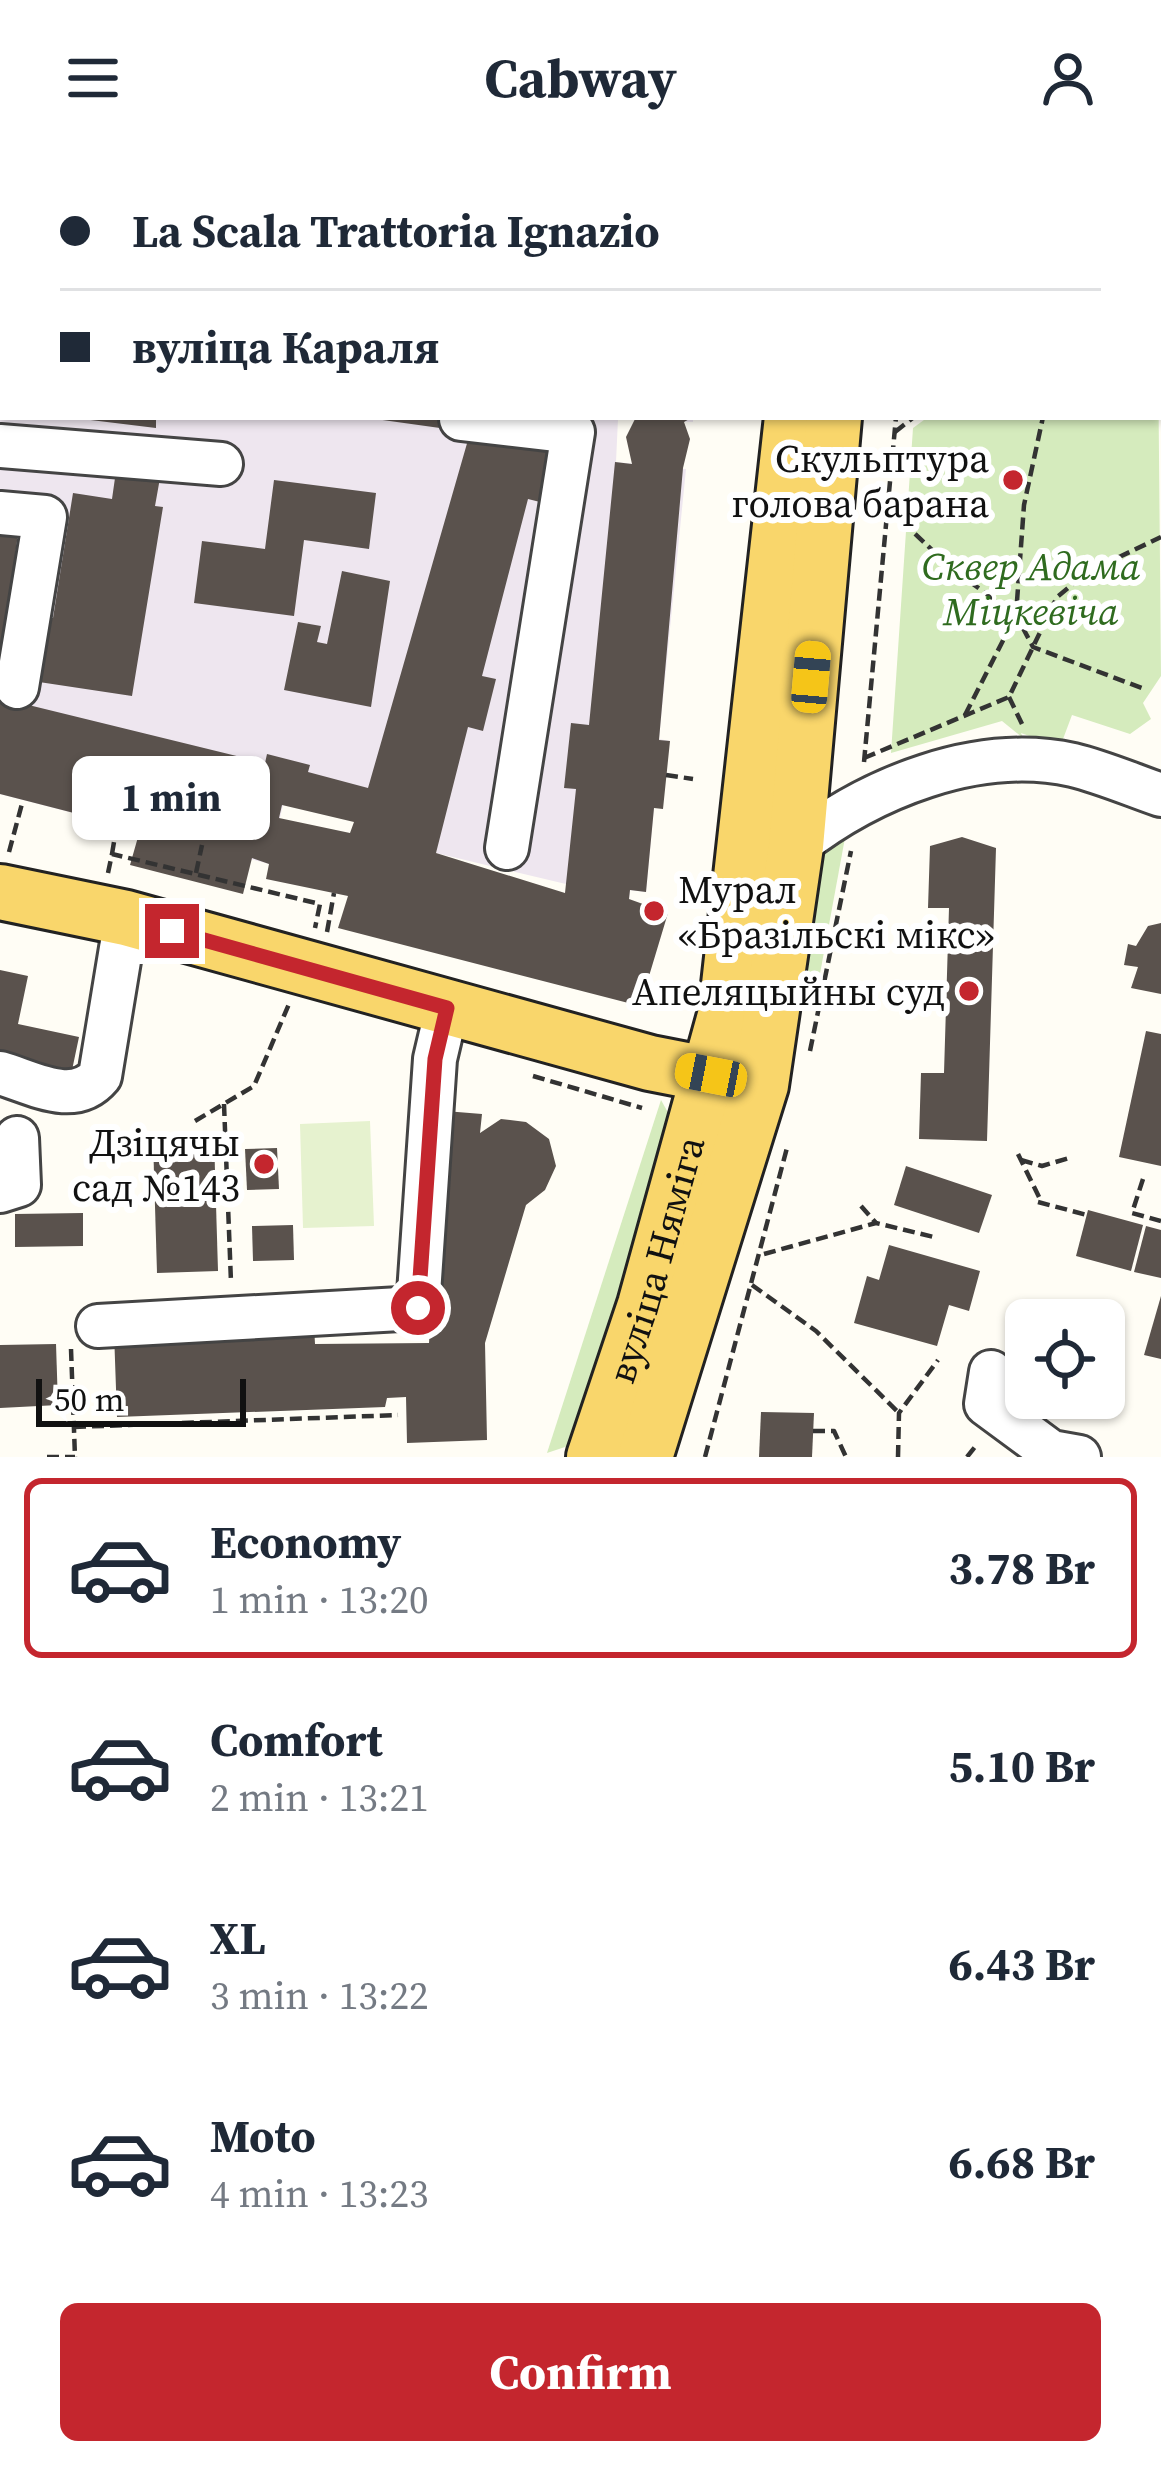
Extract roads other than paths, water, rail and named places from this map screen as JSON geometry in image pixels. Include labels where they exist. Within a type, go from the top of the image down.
[{"type":"main road","name":"вуліца Няміга","points":[[593,1457],[645,1305],[736,1080],[726,1012],[792,420]]},
{"type":"main road","name":"вуліца Няміга","points":[[654,1447],[736,1080],[796,846],[834,420]]},
{"type":"main road","points":[[4,872],[117,895],[447,1008],[736,1080]]},
{"type":"lane","points":[[470,420],[573,432],[507,848]]},
{"type":"lane","points":[[0,446],[221,464]]},
{"type":"lane","points":[[0,513],[45,517],[17,687]]},
{"type":"lane","points":[[796,846],[859,805],[934,773],[1007,758],[1072,765],[1161,795]]},
{"type":"lane","points":[[0,1073],[72,1094],[88,1091],[100,1076],[117,895]]},
{"type":"lane","points":[[84,1332],[418,1308],[435,1059],[447,1008]]},
{"type":"lane","points":[[0,1191],[19,1185],[16,1138]]},
{"type":"lane","points":[[991,1372],[986,1404],[1051,1452],[1078,1457]]},
{"type":"place","name":"Скульптура голова барана","points":[[1013,480]]},
{"type":"place","name":"Мурал «Бразільскі мікс»","points":[[654,911]]},
{"type":"place","name":"Апеляцыйны суд","points":[[969,991]]},
{"type":"place","name":"Дзіцячы сад №143","points":[[264,1164]]},
{"type":"park label","name":"Сквер Адама Міцкевіча","points":[[1031,588]]}]
